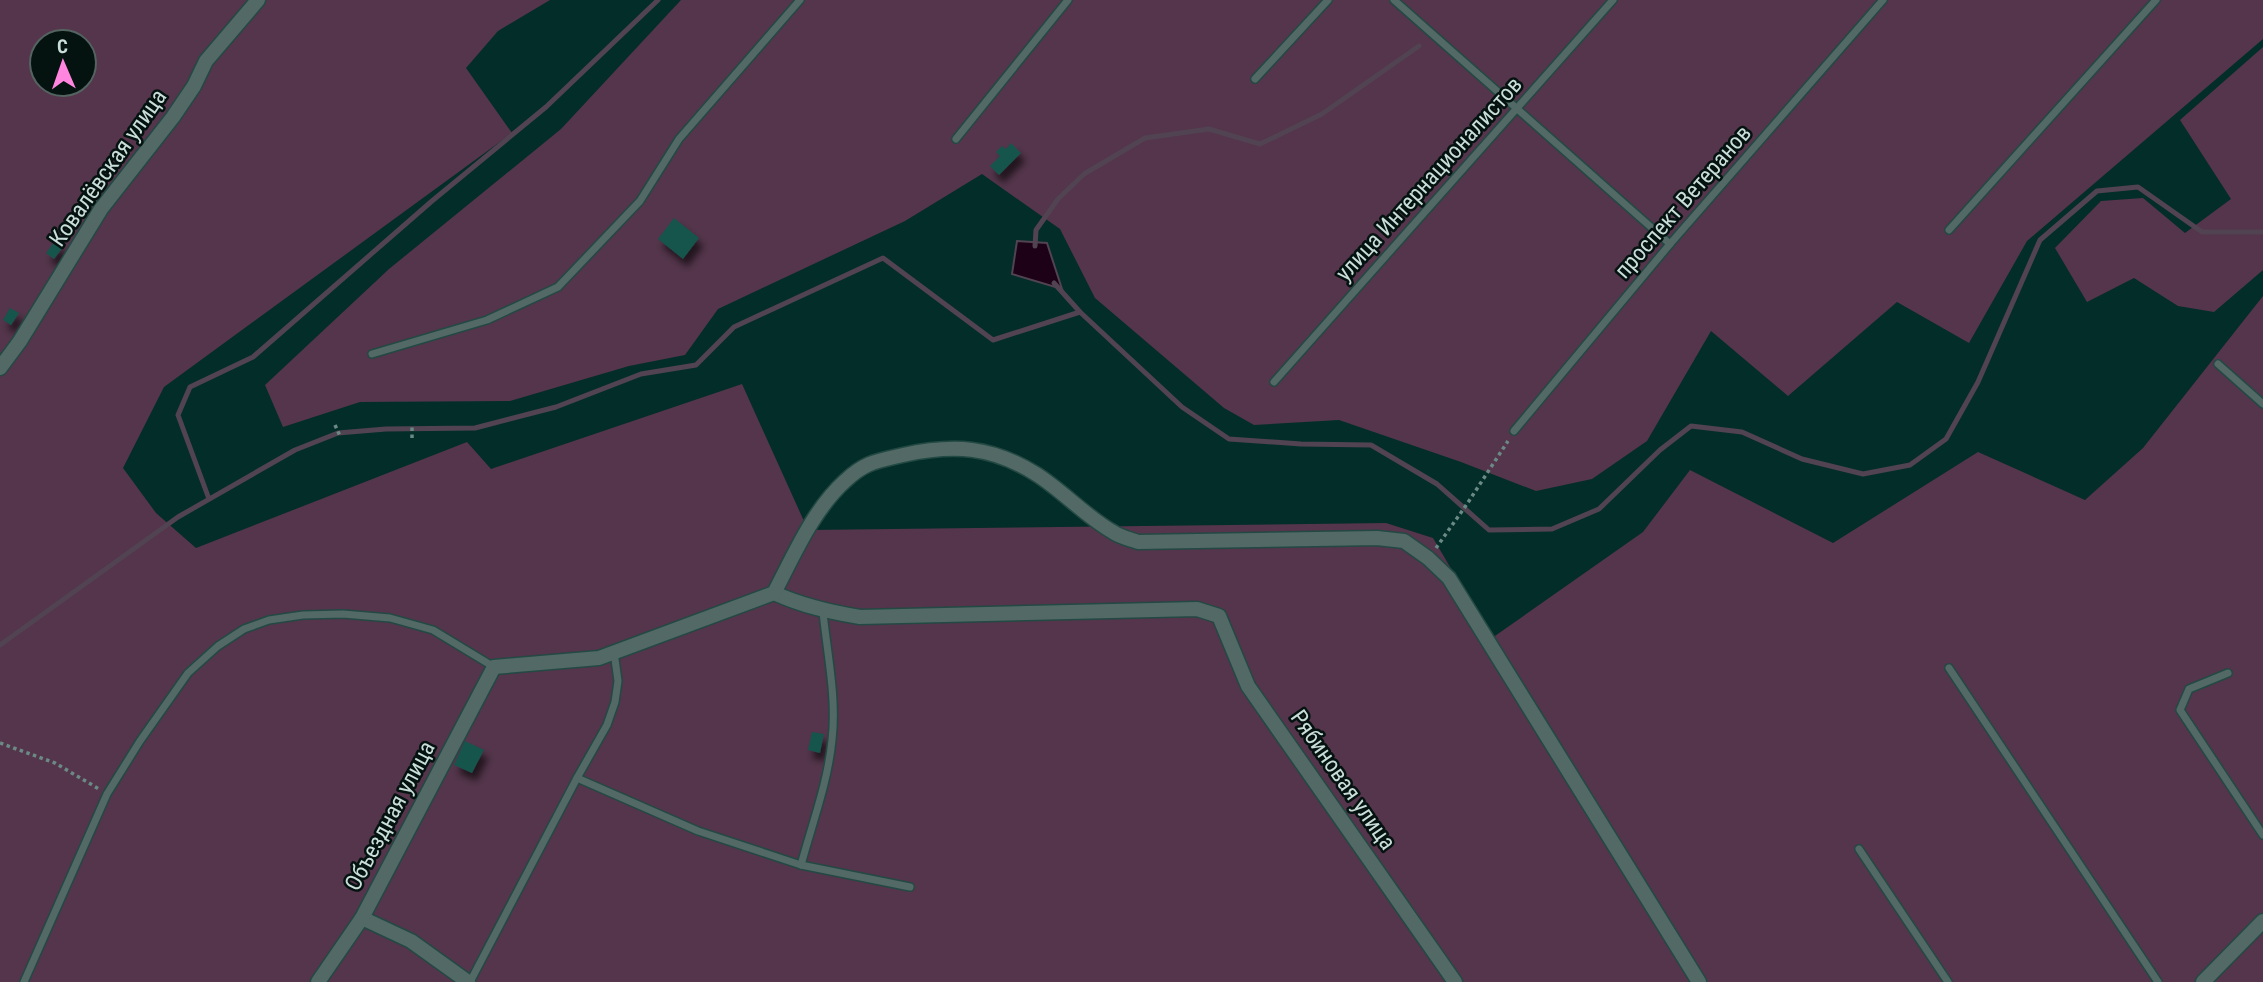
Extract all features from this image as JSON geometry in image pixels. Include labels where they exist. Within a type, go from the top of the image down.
[{"type":"street","name":"Ковалёвская улица","points":[[0,368],[20,341],[102,209],[173,117],[194,86],[206,61],[258,0]]},
{"type":"street","points":[[494,667],[599,659],[774,593],[802,539],[825,506],[843,482],[865,464],[953,447],[1003,456],[1037,475],[1114,533],[1138,542],[1377,538],[1404,541],[1428,558],[1448,578],[1699,982]]},
{"type":"street","points":[[774,593],[823,612]]},
{"type":"street","name":"Рябиновая улица","points":[[823,612],[860,617],[1197,609],[1219,616],[1248,685],[1455,982]]},
{"type":"street","name":"Объездная улица","points":[[318,982],[362,918],[494,667]]},
{"type":"street","points":[[362,918],[411,941],[469,982]]},
{"type":"street","points":[[2203,982],[2263,922]]},
{"type":"lane","points":[[372,354],[487,320],[558,287],[640,201],[679,139],[800,0]]},
{"type":"lane","points":[[956,139],[1068,0]]},
{"type":"lane","points":[[1255,79],[1328,0]]},
{"type":"lane","points":[[1394,0],[1670,244]]},
{"type":"lane","name":"улица Интернационалистов","points":[[1274,382],[1612,0]]},
{"type":"lane","name":"проспект Ветеранов","points":[[1514,431],[1670,244],[1883,0]]},
{"type":"lane","points":[[1950,230],[2151,2]]},
{"type":"lane","points":[[2218,364],[2263,404]]},
{"type":"lane","points":[[801,864],[833,737],[823,612]]},
{"type":"lane","points":[[24,982],[107,794],[188,673],[227,640],[244,629],[269,620],[303,615],[343,614],[390,618],[433,630],[494,667]]},
{"type":"lane","points":[[469,982],[607,725],[615,702],[618,681],[614,652]]},
{"type":"lane","points":[[1949,668],[2158,982]]},
{"type":"lane","points":[[2228,673],[2189,689],[2180,710],[2263,835]]},
{"type":"lane","points":[[577,778],[698,831],[801,864],[910,887]]},
{"type":"lane","points":[[1859,849],[1948,982]]},
{"type":"path","points":[[335,425],[340,436]]},
{"type":"path","points":[[412,425],[412,438]]},
{"type":"path","points":[[1428,558],[1514,431]]},
{"type":"path","points":[[0,743],[55,763],[107,794]]},
{"type":"shaded area","points":[[0,0],[550,0],[498,31],[466,68],[512,133],[164,387],[123,468],[156,513],[196,548],[467,442],[491,469],[742,384],[808,530],[1386,523],[1433,538],[1492,638],[1643,532],[1690,470],[1833,543],[1978,452],[2085,500],[2143,448],[2263,296],[2263,982],[0,982]]},
{"type":"shaded area","points":[[681,0],[2263,0],[2263,39],[2027,241],[1969,343],[1897,302],[1788,396],[1711,331],[1647,441],[1592,479],[1536,491],[1339,420],[1254,425],[1224,408],[1095,298],[1060,229],[982,174],[905,221],[718,309],[685,355],[629,366],[510,401],[360,402],[283,427],[265,385],[389,269],[561,129]]},
{"type":"shaded area","points":[[2263,47],[2263,270],[2214,312],[2178,306],[2134,278],[2087,302],[2055,248],[2101,201],[2143,198],[2185,233],[2231,199],[2180,120]]},
{"type":"shaded area","points":[[1017,241],[1047,243],[1062,289],[1012,274]]},
{"type":"building","points":[[1011,143],[1021,153],[999,175],[990,166],[1000,156],[996,152],[1002,146],[1006,149]]},
{"type":"building","points":[[674,218],[699,238],[683,259],[658,239]]},
{"type":"building","points":[[55,241],[63,247],[54,259],[46,253]]},
{"type":"building","points":[[10,308],[19,313],[11,325],[3,320]]},
{"type":"building","points":[[812,732],[824,734],[820,753],[808,750]]},
{"type":"building","points":[[465,741],[484,750],[472,773],[454,765]]},
{"type":"waterway","points":[[209,499],[178,415],[190,387],[253,357],[432,201],[546,107],[658,0]]},
{"type":"waterway","points":[[1035,246],[1036,230],[1058,199],[1084,174],[1145,138],[1209,129],[1260,144],[1322,114],[1419,46]]},
{"type":"waterway","points":[[0,645],[178,517],[295,450],[338,433],[386,429],[475,428],[556,407],[641,374],[696,365],[734,327],[883,258],[993,340],[1080,312],[1182,407],[1229,439],[1371,445],[1437,484],[1489,530],[1552,529],[1599,509],[1660,450],[1691,426],[1742,432],[1802,459],[1863,474],[1910,465],[1946,439],[1978,382],[2040,240],[2097,191],[2138,187],[2202,232],[2263,232]]},
{"type":"waterway","points":[[1054,283],[1080,312]]}]
